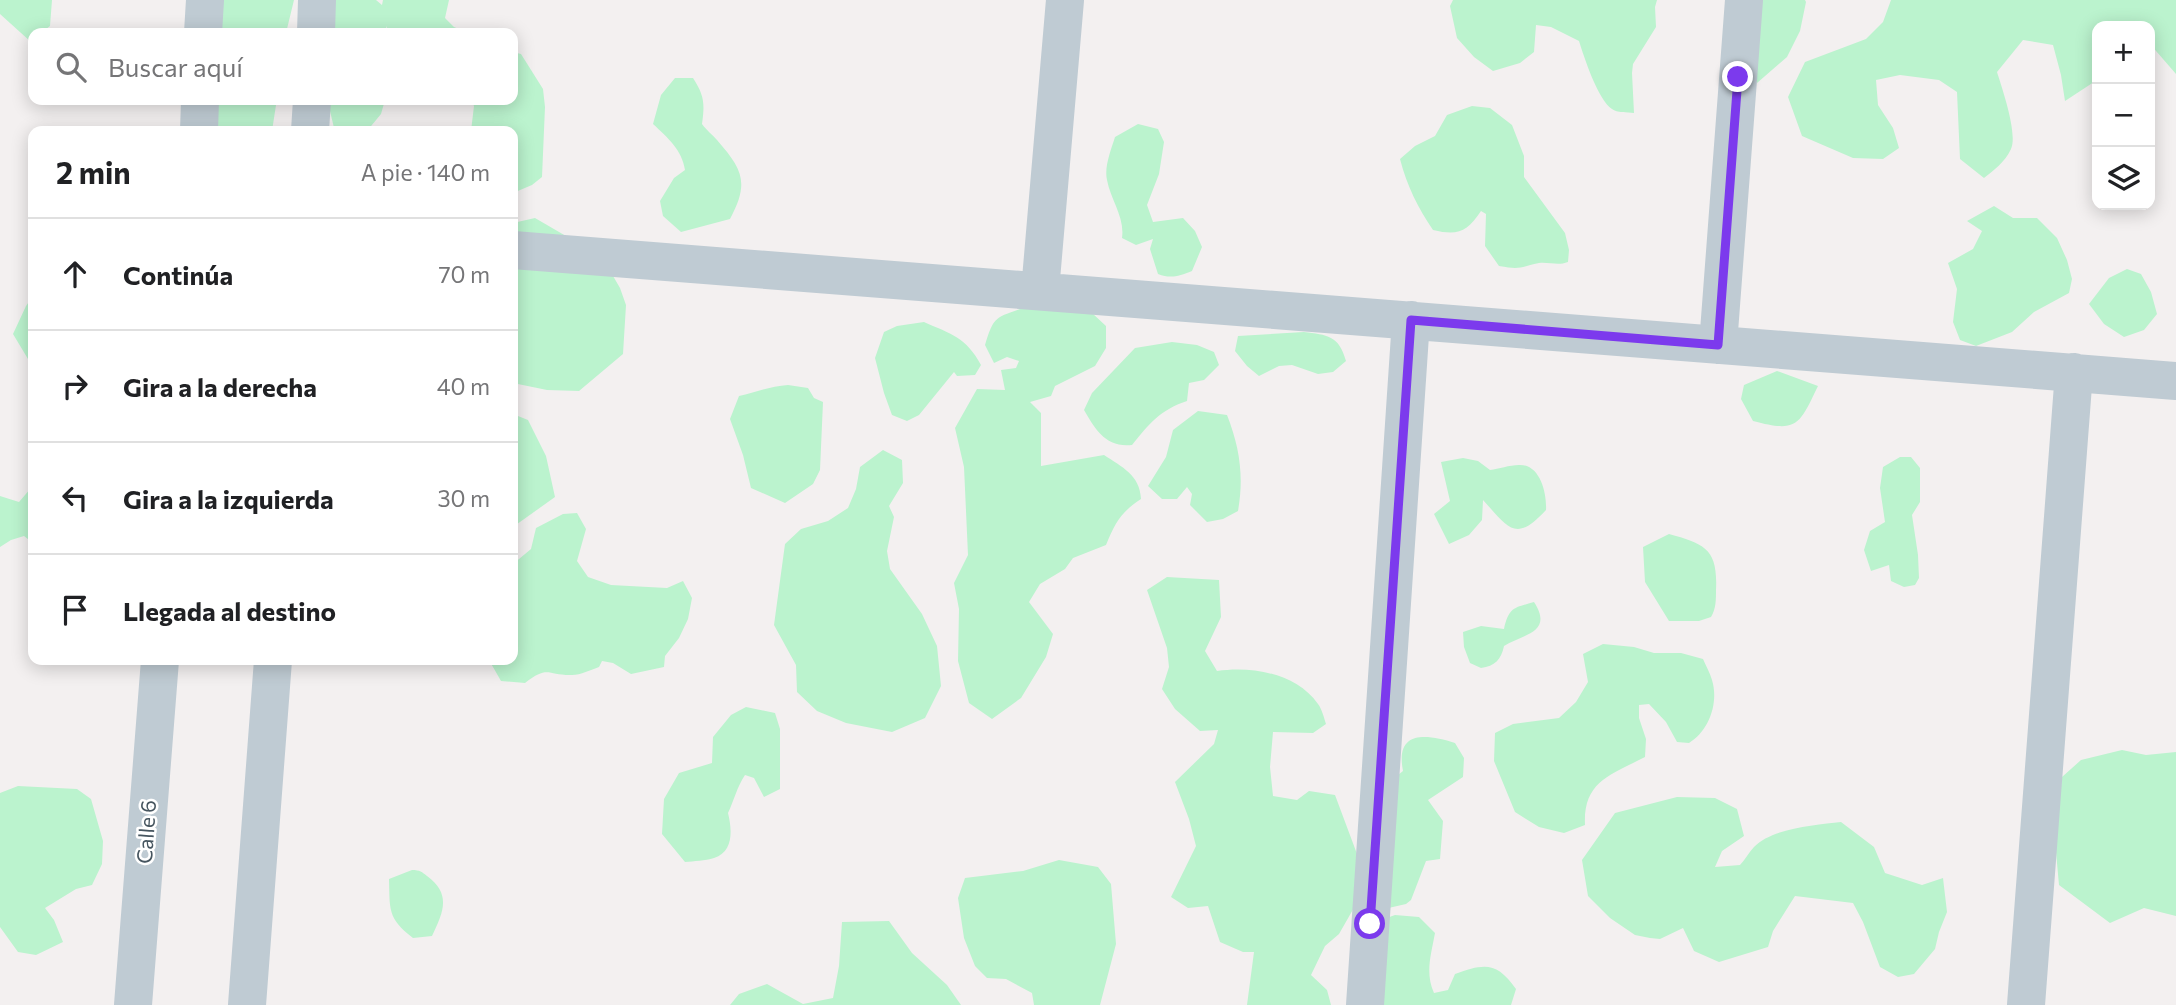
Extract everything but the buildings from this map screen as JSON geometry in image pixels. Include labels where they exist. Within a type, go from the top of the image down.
[{"type":"street","points":[[204,28],[205,0]]},
{"type":"street","points":[[316,28],[317,0]]},
{"type":"street","points":[[1040,291],[1065,0]]},
{"type":"street","points":[[1718,345],[1744,0]]},
{"type":"street","points":[[199,126],[200,105]]},
{"type":"street","points":[[310,126],[312,105]]},
{"type":"street","points":[[518,250],[2176,381]]},
{"type":"street","points":[[1365,1005],[1411,320]]},
{"type":"street","points":[[2026,1005],[2074,372]]},
{"type":"street","name":"Calle 6","points":[[133,1005],[160,665]]},
{"type":"street","points":[[247,1005],[272,665]]},
{"type":"green space","points":[[0,0],[52,0],[50,26],[28,28],[28,39],[0,14]]},
{"type":"green space","points":[[194,0],[294,0],[287,28],[194,28]]},
{"type":"green space","points":[[314,0],[376,0],[382,5],[383,0],[449,0],[445,18],[456,28],[386,26],[300,28]]},
{"type":"green space","points":[[1453,0],[1657,0],[1656,27],[1633,64],[1634,113],[1617,111],[1607,104],[1592,78],[1579,41],[1551,27],[1536,25],[1534,52],[1520,63],[1493,71],[1474,57],[1457,38],[1450,6]]},
{"type":"green space","points":[[1744,0],[1806,2],[1800,31],[1787,57],[1757,83]]},
{"type":"green space","points":[[1891,0],[2176,0],[2176,74],[2155,50],[2155,21],[2092,21],[2092,83],[2065,101],[2053,45],[2023,40],[1997,72],[2011,122],[2013,142],[2009,154],[1984,178],[1960,159],[1957,92],[1939,80],[1900,75],[1876,80],[1878,105],[1893,128],[1899,148],[1883,159],[1853,158],[1802,136],[1788,97],[1805,62],[1866,39],[1883,22]]},
{"type":"green space","points":[[518,53],[521,54],[543,89],[545,107],[542,177],[518,191],[518,126],[472,126],[474,106],[518,105]]},
{"type":"green space","points":[[675,78],[693,78],[703,100],[702,124],[732,159],[741,185],[740,195],[730,219],[681,232],[663,216],[660,201],[674,178],[685,170],[674,145],[653,124],[661,95]]},
{"type":"green space","points":[[198,105],[276,105],[273,126],[195,126]]},
{"type":"green space","points":[[324,105],[384,105],[381,114],[371,126],[334,126],[330,111]]},
{"type":"green space","points":[[1472,106],[1490,108],[1512,125],[1524,156],[1524,177],[1565,233],[1569,250],[1568,262],[1539,263],[1516,268],[1499,266],[1485,246],[1486,214],[1481,211],[1471,224],[1461,231],[1449,233],[1433,230],[1428,222],[1410,188],[1400,159],[1415,146],[1435,136],[1447,115]]},
{"type":"green space","points":[[1138,124],[1158,129],[1164,142],[1159,174],[1147,205],[1153,222],[1183,218],[1195,231],[1202,247],[1192,271],[1179,275],[1158,274],[1150,249],[1153,239],[1136,245],[1122,238],[1120,216],[1107,180],[1107,164],[1115,137]]},
{"type":"green space","points":[[1994,206],[2013,218],[2037,218],[2057,238],[2072,279],[2069,293],[2034,312],[2012,332],[1976,346],[1960,340],[1953,322],[1957,289],[1948,263],[1973,249],[1982,231],[1967,221]]},
{"type":"green space","points":[[535,218],[602,257],[620,288],[626,305],[623,354],[579,391],[547,390],[518,384],[518,222]]},
{"type":"green space","points":[[2127,269],[2141,274],[2151,292],[2157,314],[2144,330],[2124,337],[2104,324],[2089,304],[2109,278]]},
{"type":"green space","points":[[28,303],[28,359],[13,334]]},
{"type":"green space","points":[[1023,308],[1092,313],[1106,326],[1106,348],[1095,366],[1055,386],[1051,396],[1030,402],[1041,413],[1041,466],[1104,455],[1134,478],[1141,499],[1119,519],[1106,545],[1073,558],[1065,569],[1040,584],[1029,602],[1053,634],[1046,657],[1021,698],[992,719],[969,703],[958,661],[959,609],[954,583],[968,555],[964,467],[955,428],[977,389],[1005,390],[1001,370],[1016,368],[1019,361],[1007,357],[994,363],[985,345],[997,319]]},
{"type":"green space","points":[[924,322],[963,342],[981,365],[975,375],[957,376],[954,372],[919,415],[907,421],[892,415],[875,358],[884,332],[897,326]]},
{"type":"green space","points":[[1304,332],[1319,334],[1336,341],[1346,361],[1333,372],[1318,374],[1292,365],[1279,366],[1259,376],[1235,351],[1238,336]]},
{"type":"green space","points":[[1172,342],[1197,345],[1214,352],[1219,365],[1204,380],[1189,383],[1187,401],[1156,418],[1132,445],[1115,443],[1102,436],[1084,410],[1092,393],[1135,348]]},
{"type":"green space","points":[[1777,371],[1818,386],[1806,410],[1795,423],[1779,426],[1753,421],[1741,399],[1744,385]]},
{"type":"green space","points":[[788,385],[808,388],[814,398],[823,402],[820,470],[813,484],[785,503],[751,488],[730,419],[739,396]]},
{"type":"green space","points":[[1198,411],[1227,415],[1238,451],[1241,474],[1238,511],[1223,519],[1207,522],[1190,505],[1192,494],[1187,487],[1177,499],[1162,499],[1148,486],[1166,457],[1173,430]]},
{"type":"green space","points":[[518,416],[528,420],[546,456],[555,497],[518,523]]},
{"type":"green space","points":[[883,450],[902,460],[903,483],[889,506],[894,517],[887,551],[890,569],[922,614],[937,646],[941,686],[925,718],[892,732],[846,723],[817,711],[797,692],[796,665],[774,625],[785,544],[801,529],[828,521],[848,508],[856,489],[860,467]]},
{"type":"green space","points":[[1900,457],[1911,457],[1920,468],[1920,502],[1912,515],[1919,578],[1915,585],[1904,587],[1891,581],[1889,565],[1871,571],[1864,550],[1870,531],[1885,522],[1880,488],[1883,467]]},
{"type":"green space","points":[[1463,458],[1478,461],[1490,470],[1519,465],[1532,469],[1541,481],[1546,510],[1527,527],[1512,528],[1483,500],[1482,520],[1469,535],[1449,544],[1434,514],[1450,501],[1441,462]]},
{"type":"green space","points":[[28,492],[28,539],[24,536],[0,547],[0,496],[19,502]]},
{"type":"green space","points":[[577,513],[586,529],[577,561],[588,577],[611,585],[667,588],[683,581],[692,598],[688,619],[679,638],[665,656],[664,667],[631,674],[613,663],[602,661],[599,667],[577,675],[548,672],[538,674],[525,683],[501,681],[492,665],[518,665],[518,560],[531,549],[536,528],[563,514]]},
{"type":"green space","points":[[1669,534],[1700,545],[1712,557],[1715,565],[1716,594],[1711,617],[1699,621],[1669,621],[1645,582],[1643,547]]},
{"type":"green space","points":[[1167,577],[1219,580],[1221,617],[1205,651],[1217,671],[1244,670],[1272,674],[1298,685],[1309,693],[1319,706],[1326,724],[1313,733],[1273,732],[1270,767],[1273,796],[1297,800],[1309,791],[1335,795],[1363,870],[1398,775],[1403,771],[1402,758],[1408,742],[1424,737],[1455,743],[1464,758],[1463,777],[1428,800],[1443,821],[1440,859],[1426,861],[1411,900],[1406,904],[1371,912],[1355,906],[1339,934],[1325,946],[1311,975],[1327,990],[1331,1005],[1247,1005],[1254,952],[1243,952],[1220,942],[1208,906],[1188,908],[1171,897],[1196,846],[1175,782],[1214,744],[1218,730],[1200,731],[1175,709],[1162,689],[1169,667],[1167,648],[1147,590]]},
{"type":"green space","points":[[1534,602],[1540,620],[1534,631],[1504,646],[1497,662],[1490,666],[1481,668],[1470,663],[1464,647],[1463,632],[1481,626],[1504,629],[1510,612]]},
{"type":"green space","points":[[1603,644],[1634,647],[1654,653],[1681,653],[1703,659],[1714,689],[1711,716],[1696,738],[1689,743],[1677,742],[1666,722],[1649,704],[1639,705],[1639,718],[1646,739],[1645,757],[1611,775],[1594,789],[1586,810],[1585,825],[1564,833],[1539,827],[1515,812],[1494,761],[1495,733],[1513,724],[1559,718],[1576,702],[1588,682],[1583,654]]},
{"type":"green space","points":[[746,707],[775,713],[780,729],[780,789],[764,797],[754,778],[745,775],[728,813],[731,833],[725,851],[711,859],[685,862],[662,834],[664,799],[679,773],[712,763],[713,737],[731,715]]},
{"type":"green space","points":[[2122,750],[2146,755],[2176,752],[2176,916],[2144,908],[2110,923],[2059,885],[2055,841],[2062,777],[2081,760]]},
{"type":"green space","points":[[18,786],[77,789],[91,799],[103,841],[102,864],[92,885],[76,889],[45,908],[54,920],[63,942],[36,955],[18,952],[0,927],[0,793]]},
{"type":"green space","points":[[1677,797],[1715,798],[1737,809],[1744,836],[1722,851],[1715,867],[1740,865],[1754,847],[1783,832],[1841,822],[1874,847],[1885,873],[1922,885],[1943,878],[1947,912],[1935,949],[1914,974],[1898,977],[1880,967],[1853,903],[1795,896],[1773,931],[1768,947],[1719,962],[1694,951],[1683,928],[1660,939],[1635,935],[1610,918],[1588,896],[1582,860],[1615,813]]},
{"type":"green space","points":[[1059,860],[1098,867],[1111,884],[1116,944],[1100,1005],[1034,1005],[1032,993],[1006,979],[987,978],[975,966],[964,938],[958,898],[965,878],[1023,871]]},
{"type":"green space","points":[[412,870],[422,872],[440,890],[442,912],[432,936],[413,938],[398,925],[392,912],[389,879]]},
{"type":"green space","points":[[1395,915],[1419,917],[1435,933],[1429,971],[1434,993],[1448,990],[1455,974],[1490,967],[1503,974],[1516,989],[1511,1005],[1351,1005],[1370,924]]},
{"type":"green space","points":[[889,921],[912,953],[947,985],[961,1005],[730,1005],[739,994],[767,984],[803,1004],[833,998],[839,966],[842,922]]},
{"type":"route","points":[[1370,924],[1411,320],[1718,345],[1738,77]]}]
